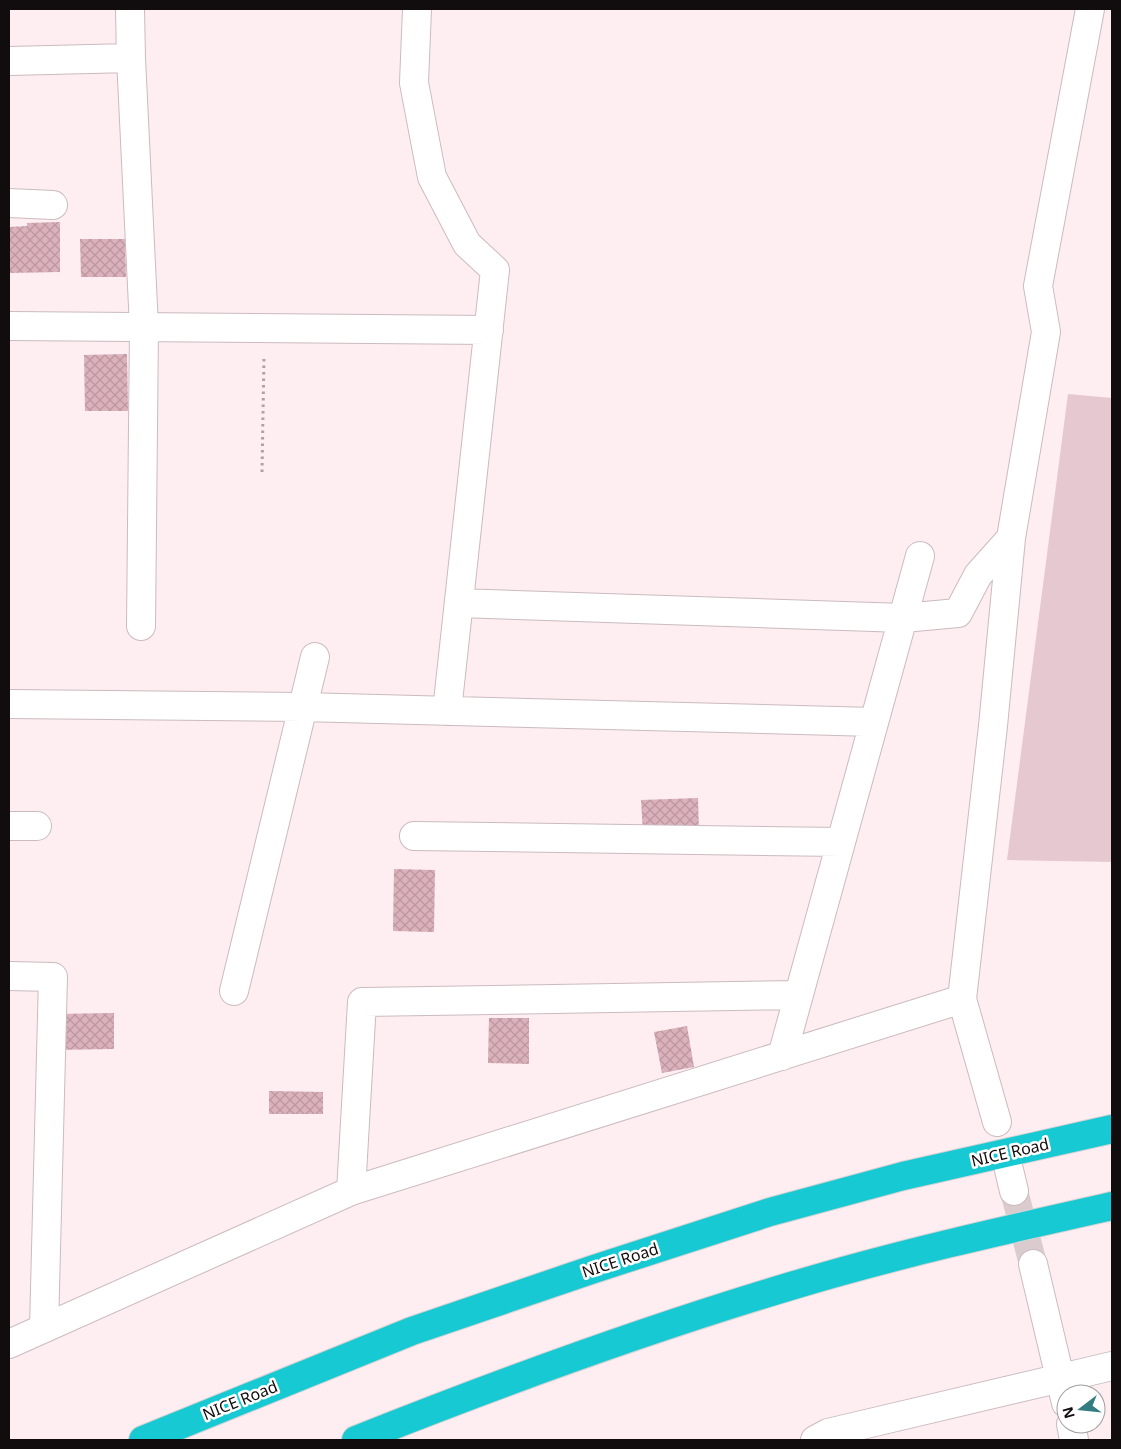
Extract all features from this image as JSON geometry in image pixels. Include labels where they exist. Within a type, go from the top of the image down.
[{"type":"highway","name":"NICE Road","points":[[143,1440],[412,1331],[770,1212],[903,1176],[1112,1129]]},
{"type":"highway","points":[[356,1440],[436,1408],[619,1342],[791,1286],[925,1249],[1112,1206]]},
{"type":"street","points":[[130,9],[144,327],[141,626]]},
{"type":"street","points":[[417,9],[414,83],[432,177],[467,244],[495,270],[447,711]]},
{"type":"street","points":[[997,1122],[962,999],[993,726],[1011,538],[1046,332],[1038,286],[1090,9]]},
{"type":"street","points":[[9,61],[131,58]]},
{"type":"street","points":[[9,203],[53,205]]},
{"type":"street","points":[[9,326],[489,330]]},
{"type":"street","points":[[459,603],[903,618],[958,613],[978,575],[1011,538]]},
{"type":"street","points":[[782,1056],[920,556]]},
{"type":"street","points":[[234,990],[315,656]]},
{"type":"street","points":[[9,704],[303,707],[874,722]]},
{"type":"street","points":[[9,826],[38,826]]},
{"type":"street","points":[[414,836],[842,842]]},
{"type":"street","points":[[9,976],[53,976],[44,1328]]},
{"type":"street","points":[[352,1192],[362,1002],[799,995]]},
{"type":"street","points":[[9,1344],[352,1192],[962,999]]},
{"type":"street","points":[[1033,1264],[1062,1384]]},
{"type":"street","points":[[1075,1384],[1112,1366]]},
{"type":"street","points":[[815,1440],[828,1433],[1056,1391]]},
{"type":"path","points":[[262,472],[264,328]]},
{"type":"shaded area","points":[[1068,394],[1112,398],[1112,862],[1007,860]]},
{"type":"building","points":[[60,222],[60,272],[9,273],[9,227],[27,226],[27,223]]},
{"type":"building","points":[[80,239],[125,239],[126,277],[81,277]]},
{"type":"building","points":[[127,354],[128,411],[85,411],[84,355]]},
{"type":"building","points":[[698,798],[699,831],[643,833],[641,800]]},
{"type":"building","points":[[394,869],[435,870],[434,932],[393,931]]},
{"type":"building","points":[[114,1013],[114,1049],[55,1050],[55,1014]]},
{"type":"building","points":[[489,1018],[529,1018],[529,1064],[488,1063]]},
{"type":"building","points":[[687,1026],[694,1067],[662,1073],[654,1032]]},
{"type":"building","points":[[269,1091],[323,1092],[323,1114],[269,1114]]},
{"type":"tunnel","points":[[1014,1191],[1033,1264]]}]
